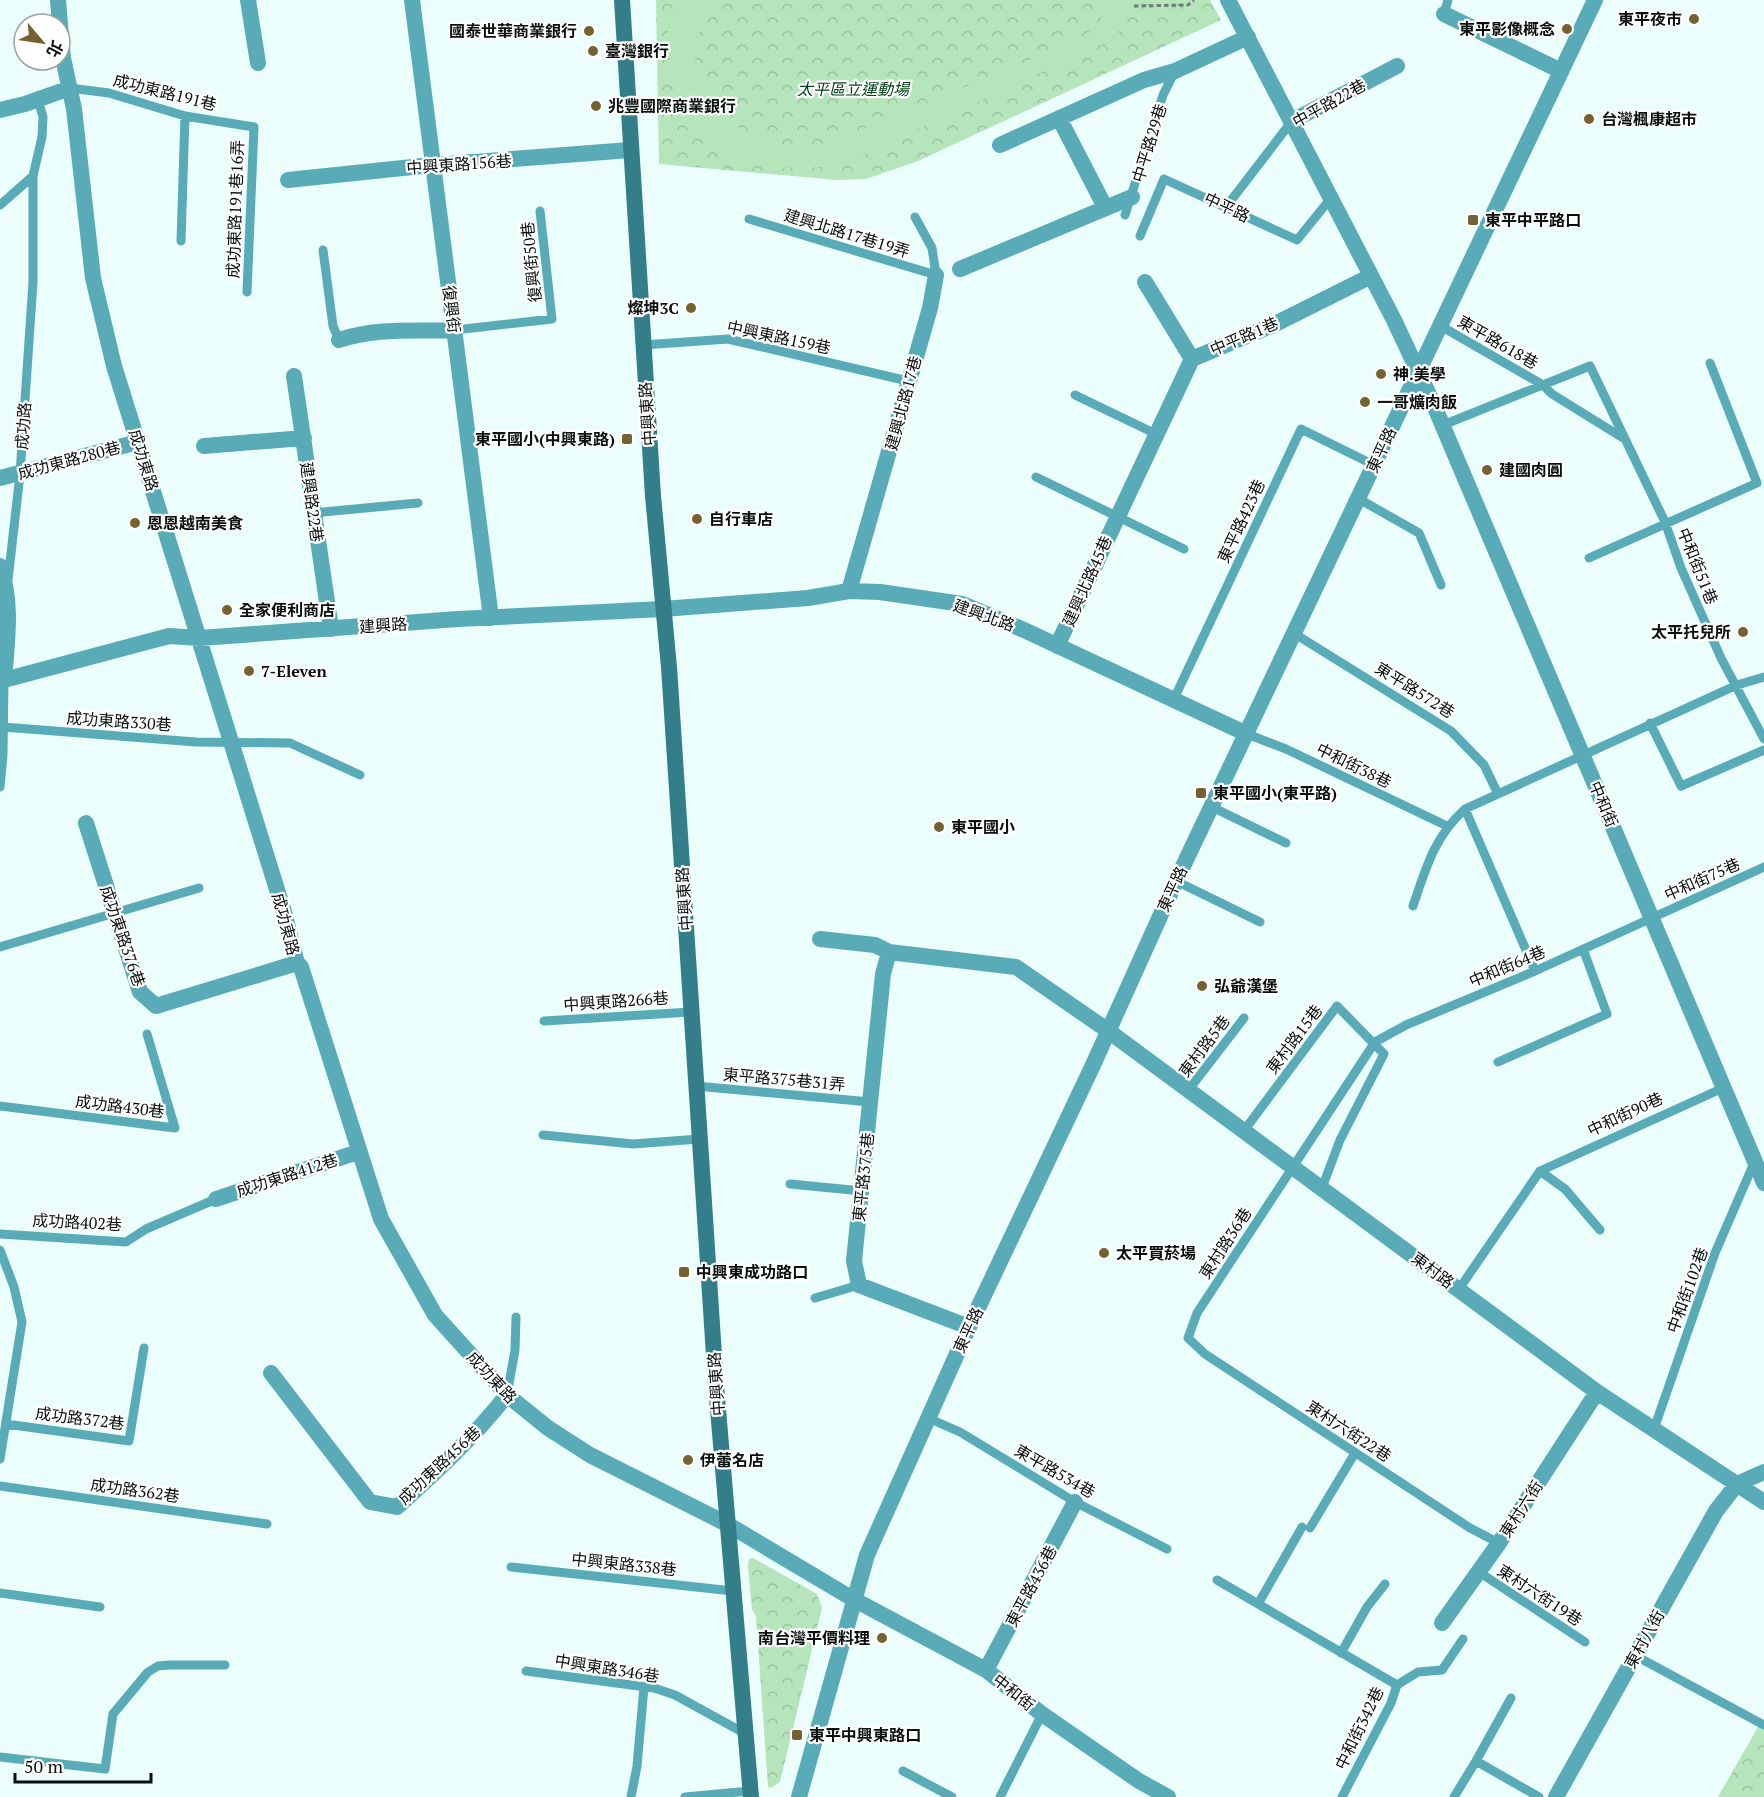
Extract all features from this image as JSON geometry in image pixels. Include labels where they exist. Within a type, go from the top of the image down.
[{"type":"main road","name":"中興東路","points":[[622,0],[643,345],[669,667],[699,1138],[727,1524],[751,1794]]},
{"type":"street","points":[[248,0],[258,63]]},
{"type":"street","name":"復興街","points":[[412,0],[491,618]]},
{"type":"street","points":[[1228,0],[1292,121],[1418,371]]},
{"type":"street","name":"東平路","points":[[799,1797],[867,1555],[969,1327],[1176,881],[1595,0]]},
{"type":"street","points":[[1446,7],[1561,71]]},
{"type":"street","name":"中平路29巷","points":[[1000,144],[1144,80],[1175,71],[1248,37]]},
{"type":"street","name":"中平路22巷","points":[[1292,121],[1397,66]]},
{"type":"street","name":"成功東路","points":[[68,72],[93,278],[114,366],[232,742],[297,963],[381,1220],[425,1301],[507,1395],[548,1428],[590,1455],[727,1524],[853,1599]]},
{"type":"street","points":[[0,110],[38,100],[70,88]]},
{"type":"street","points":[[1059,118],[1105,207]]},
{"type":"street","name":"中興東路156巷","points":[[288,180],[422,166],[433,167],[630,150]]},
{"type":"street","points":[[960,269],[1132,197]]},
{"type":"street","name":"建興北路17巷","points":[[849,591],[930,308],[936,275]]},
{"type":"street","name":"中平路1巷","points":[[1156,434],[1192,359],[1273,325],[1371,276]]},
{"type":"street","points":[[1144,282],[1192,359]]},
{"type":"street","points":[[339,339],[383,329],[409,332],[454,330]]},
{"type":"street","name":"中和街","points":[[1418,371],[1443,425],[1764,1183]]},
{"type":"street","name":"建興路22巷","points":[[294,376],[331,629]]},
{"type":"street","name":"建興北路45巷","points":[[1057,645],[1156,434]]},
{"type":"street","points":[[204,446],[304,438]]},
{"type":"street","name":"成功東路280巷","points":[[0,478],[138,441]]},
{"type":"street","points":[[0,566],[7,588]]},
{"type":"street","name":"成功路","points":[[2,680],[3,642],[10,608],[7,588]]},
{"type":"street","name":"建興北路","points":[[663,609],[808,598],[849,591],[929,597],[962,604],[1057,645],[1247,734]]},
{"type":"street","name":"建興路","points":[[2,680],[169,636],[200,638],[663,609]]},
{"type":"street","name":"成功東路376巷","points":[[86,823],[140,992],[156,1006],[297,963]]},
{"type":"street","points":[[820,939],[875,945],[889,952],[1016,967],[1107,1030]]},
{"type":"street","name":"東平路375巷","points":[[859,1285],[854,1261],[883,974],[889,952]]},
{"type":"street","name":"東村路","points":[[1107,1030],[1187,1092],[1322,1188],[1597,1392],[1764,1502]]},
{"type":"street","name":"成功東路412巷","points":[[216,1199],[358,1152]]},
{"type":"street","points":[[859,1285],[969,1327]]},
{"type":"street","name":"成功東路456巷","points":[[271,1373],[370,1502],[397,1507],[491,1416],[507,1395]]},
{"type":"street","name":"東村六街","points":[[1442,1623],[1479,1572],[1597,1392]]},
{"type":"street","points":[[1737,1484],[1764,1472]]},
{"type":"street","name":"東村八街","points":[[1556,1797],[1716,1510],[1737,1484]]},
{"type":"street","name":"東平路436巷","points":[[986,1670],[1075,1502]]},
{"type":"street","name":"中和街","points":[[853,1599],[986,1670],[1042,1714],[1139,1781],[1168,1797]]},
{"type":"lane","name":"中平路29巷","points":[[1125,215],[1163,95],[1175,71]]},
{"type":"lane","name":"成功東路191巷","points":[[70,88],[110,93],[185,116],[254,127]]},
{"type":"lane","name":"成功路","points":[[7,588],[20,474],[33,282],[33,176],[42,137],[43,117],[38,100]]},
{"type":"lane","points":[[181,241],[185,116]]},
{"type":"lane","name":"中平路22巷","points":[[1226,207],[1292,121]]},
{"type":"lane","name":"成功東路191巷16弄","points":[[247,292],[254,127]]},
{"type":"lane","points":[[0,205],[33,176]]},
{"type":"lane","name":"中平路","points":[[1140,236],[1164,179],[1297,240],[1331,198]]},
{"type":"lane","name":"復興街50巷","points":[[454,330],[552,319],[540,211]]},
{"type":"lane","name":"建興北路17巷","points":[[915,217],[933,248],[936,275]]},
{"type":"lane","name":"建興北路17巷19弄","points":[[749,219],[936,275]]},
{"type":"lane","points":[[323,250],[333,326],[339,339]]},
{"type":"lane","name":"東平路618巷","points":[[1439,325],[1543,385],[1552,394],[1624,439]]},
{"type":"lane","name":"中興東路159巷","points":[[643,345],[728,339],[908,381]]},
{"type":"lane","points":[[1589,558],[1665,522],[1757,483],[1710,363]]},
{"type":"lane","name":"東平路618巷","points":[[1543,385],[1590,366],[1665,522]]},
{"type":"lane","points":[[1443,425],[1543,385]]},
{"type":"lane","points":[[1075,396],[1156,434]]},
{"type":"lane","name":"東平路423巷","points":[[1173,701],[1301,429],[1374,465]]},
{"type":"lane","name":"建興北路45巷","points":[[1036,477],[1184,549]]},
{"type":"lane","points":[[1359,499],[1419,533],[1441,585]]},
{"type":"lane","points":[[313,513],[418,503]]},
{"type":"lane","name":"中和街51巷","points":[[1665,522],[1690,588],[1721,658],[1764,739]]},
{"type":"lane","name":"東平路572巷","points":[[1295,634],[1451,730],[1484,765],[1497,792]]},
{"type":"lane","points":[[1413,906],[1428,861],[1447,826],[1465,809],[1497,792],[1650,723],[1737,685],[1764,677]]},
{"type":"lane","name":"成功路","points":[[0,787],[3,727],[2,680]]},
{"type":"lane","points":[[1650,723],[1681,786],[1764,750]]},
{"type":"lane","name":"成功東路330巷","points":[[3,727],[290,744],[360,775]]},
{"type":"lane","name":"中和街38巷","points":[[1247,734],[1286,749],[1447,826]]},
{"type":"lane","points":[[1212,807],[1286,843]]},
{"type":"lane","points":[[1465,809],[1535,971]]},
{"type":"lane","name":"中和街75巷","points":[[1651,918],[1764,867]]},
{"type":"lane","points":[[1176,881],[1260,922]]},
{"type":"lane","points":[[0,947],[199,888]]},
{"type":"lane","name":"中和街64巷","points":[[1291,1167],[1375,1042],[1406,1025],[1535,971],[1651,918]]},
{"type":"lane","points":[[1498,1062],[1607,1014],[1583,949]]},
{"type":"lane","name":"東村路15巷","points":[[1243,1132],[1337,1006],[1375,1042]]},
{"type":"lane","name":"中興東路266巷","points":[[544,1021],[691,1011]]},
{"type":"lane","name":"東村路5巷","points":[[1187,1092],[1244,1018]]},
{"type":"lane","name":"成功路430巷","points":[[0,1106],[175,1128],[147,1034]]},
{"type":"lane","points":[[1322,1188],[1340,1140],[1384,1054],[1375,1042]]},
{"type":"lane","name":"東平路375巷31弄","points":[[696,1086],[870,1102]]},
{"type":"lane","name":"中和街90巷","points":[[1540,1171],[1723,1088]]},
{"type":"lane","points":[[543,1135],[633,1144],[699,1138]]},
{"type":"lane","name":"中和街102巷","points":[[1654,1429],[1715,1253],[1754,1163]]},
{"type":"lane","name":"東村路36巷","points":[[1188,1338],[1197,1313],[1291,1167]]},
{"type":"lane","points":[[1459,1289],[1540,1171],[1565,1189],[1600,1230]]},
{"type":"lane","points":[[790,1184],[862,1191]]},
{"type":"lane","name":"成功路402巷","points":[[0,1234],[126,1242],[146,1229],[216,1199]]},
{"type":"lane","points":[[0,1250],[14,1287],[22,1322],[0,1459]]},
{"type":"lane","points":[[815,1298],[859,1285]]},
{"type":"lane","name":"成功東路456巷","points":[[507,1395],[515,1350],[516,1317]]},
{"type":"lane","name":"東村六街22巷","points":[[1188,1338],[1205,1354],[1470,1528],[1498,1543]]},
{"type":"lane","name":"成功路372巷","points":[[6,1424],[129,1442],[144,1348]]},
{"type":"lane","name":"東平路534巷","points":[[928,1418],[960,1432],[1075,1502],[1167,1549]]},
{"type":"lane","points":[[1258,1604],[1355,1453]]},
{"type":"lane","name":"成功路362巷","points":[[0,1486],[267,1524]]},
{"type":"lane","name":"中興東路338巷","points":[[511,1567],[733,1592]]},
{"type":"lane","name":"東村六街19巷","points":[[1479,1572],[1585,1642]]},
{"type":"lane","points":[[1217,1580],[1397,1685]]},
{"type":"lane","points":[[1341,1653],[1367,1607],[1386,1584]]},
{"type":"lane","points":[[0,1593],[100,1607]]},
{"type":"lane","name":"中和街342巷","points":[[1342,1797],[1391,1703],[1397,1685],[1418,1672],[1442,1670],[1463,1639]]},
{"type":"lane","points":[[1634,1655],[1764,1725]]},
{"type":"lane","points":[[0,1757],[105,1769],[113,1714],[148,1672],[158,1666],[225,1665]]},
{"type":"lane","name":"中興東路346巷","points":[[526,1671],[644,1687],[675,1695],[744,1733]]},
{"type":"lane","points":[[631,1797],[637,1766],[644,1687]]},
{"type":"lane","points":[[1454,1797],[1511,1698]]},
{"type":"lane","points":[[1000,1797],[1042,1714]]},
{"type":"lane","points":[[1476,1761],[1539,1797]]},
{"type":"lane","points":[[903,1771],[952,1797]]},
{"type":"lane","points":[[685,1797],[751,1794]]},
{"type":"path","points":[[1134,6],[1188,5],[1194,0]]},
{"type":"green space","name":"太平區立運動場","points":[[656,0],[1210,0],[1221,20],[918,161],[866,179],[838,180],[659,164]]},
{"type":"green space","points":[[678,0],[716,0],[699,34],[695,56],[702,86],[719,111],[731,122],[758,138],[789,147],[818,148],[1085,37],[1108,11],[1110,0],[1134,0],[1134,6],[1114,39],[838,166],[807,168],[751,163],[728,155],[707,143],[690,124],[678,99],[669,49],[669,24]]},
{"type":"green space","points":[[753,1558],[817,1594],[822,1608],[780,1782],[771,1788],[768,1787],[756,1616],[752,1610],[748,1566],[749,1559]]},
{"type":"green space","points":[[1762,1720],[1764,1722],[1764,1797],[1718,1797]]},
{"type":"place","name":"東平夜市","points":[[1694,19]]},
{"type":"place","name":"東平影像概念","points":[[1567,29]]},
{"type":"place","name":"國泰世華商業銀行","points":[[589,31]]},
{"type":"place","name":"臺灣銀行","points":[[593,51]]},
{"type":"place","name":"兆豐國際商業銀行","points":[[596,106]]},
{"type":"place","name":"台灣楓康超市","points":[[1589,119]]},
{"type":"place","name":"東平中平路口","points":[[1473,220]]},
{"type":"place","name":"燦坤3C","points":[[691,308]]},
{"type":"place","name":"神.美學","points":[[1381,374]]},
{"type":"place","name":"一哥爌肉飯","points":[[1365,402]]},
{"type":"place","name":"東平國小(中興東路)","points":[[627,439]]},
{"type":"place","name":"建國肉圓","points":[[1487,470]]},
{"type":"place","name":"自行車店","points":[[697,519]]},
{"type":"place","name":"恩恩越南美食","points":[[135,523]]},
{"type":"place","name":"全家便利商店","points":[[227,610]]},
{"type":"place","name":"太平托兒所","points":[[1743,632]]},
{"type":"place","name":"7-Eleven","points":[[249,671]]},
{"type":"place","name":"東平國小(東平路)","points":[[1201,793]]},
{"type":"place","name":"東平國小","points":[[939,827]]},
{"type":"place","name":"弘爺漢堡","points":[[1202,986]]},
{"type":"place","name":"太平買菸場","points":[[1104,1253]]},
{"type":"place","name":"中興東成功路口","points":[[684,1272]]},
{"type":"place","name":"伊蕾名店","points":[[688,1460]]},
{"type":"place","name":"南台灣平價料理","points":[[882,1638]]},
{"type":"place","name":"東平中興東路口","points":[[797,1735]]}]
